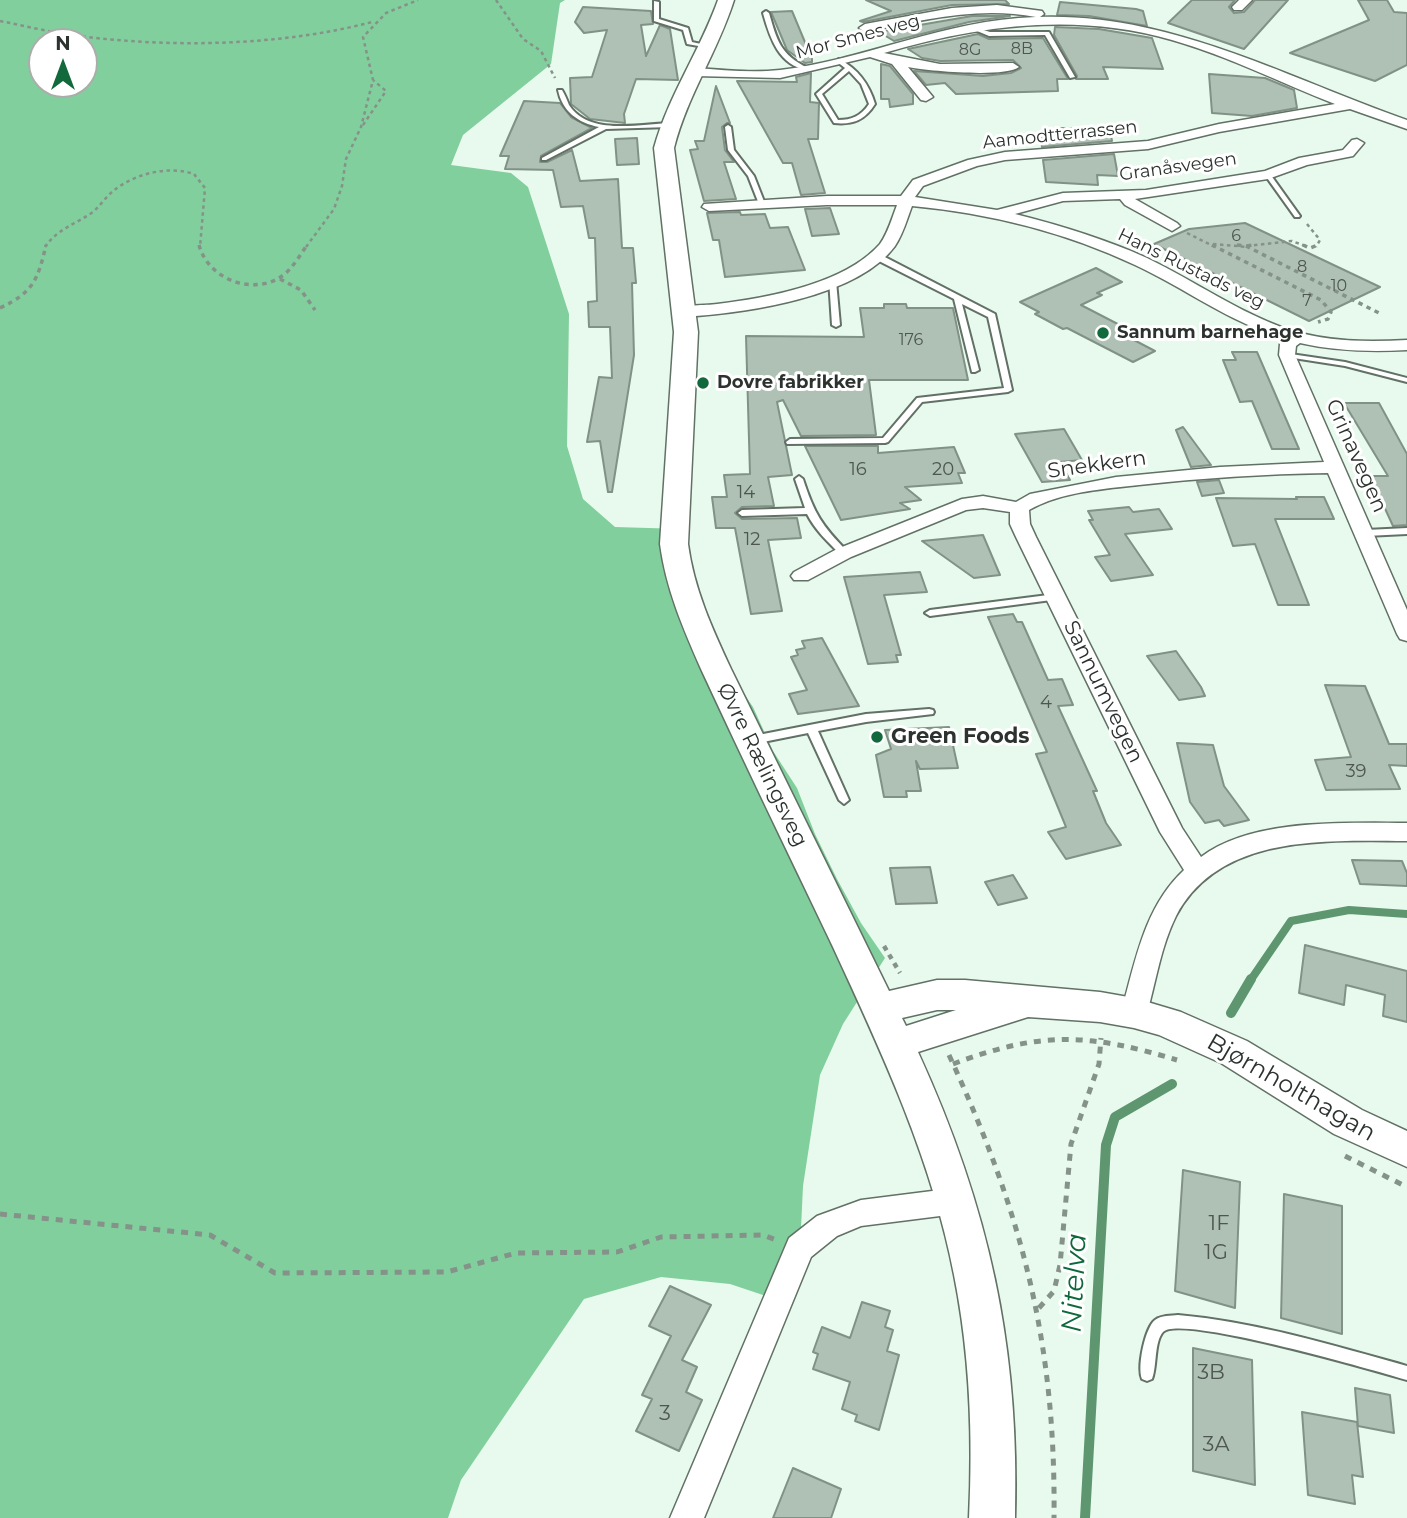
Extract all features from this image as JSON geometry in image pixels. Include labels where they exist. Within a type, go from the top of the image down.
[{"type":"main road","name":"Øvre Rælingsveg","points":[[726,0],[724,12],[670,125],[664,148],[664,169],[684,312],[686,348],[674,512],[676,560],[686,600],[697,628],[896,1044],[927,1116],[956,1201],[974,1272],[984,1327],[991,1394],[992,1518]]},
{"type":"main road","name":"Bjørnholthagan","points":[[879,1007],[947,995],[965,995],[1076,1004],[1134,1013],[1179,1027],[1234,1052],[1348,1122],[1407,1150]]},
{"type":"main road","points":[[896,1044],[1028,1002]]},
{"type":"street","points":[[865,28],[966,9],[996,7],[1018,8],[1054,20]]},
{"type":"street","name":"Mor Smes veg","points":[[695,72],[746,75],[844,65],[870,53],[972,27],[1054,20],[1102,23],[1172,36],[1351,104]]},
{"type":"street","points":[[870,53],[898,64],[949,70],[1013,67]]},
{"type":"street","points":[[898,64],[926,97]]},
{"type":"street","points":[[1351,104],[1407,125]]},
{"type":"street","name":"Aamodtterrassen","points":[[684,312],[732,309],[832,281],[860,269],[888,244],[911,190],[926,180],[973,163],[1005,156],[1103,151],[1148,145],[1219,128],[1351,104]]},
{"type":"street","name":"Granåsvegen","points":[[998,214],[1063,197],[1125,195],[1268,175],[1304,161],[1348,153],[1357,143]]},
{"type":"street","points":[[1125,195],[1130,202],[1172,226]]},
{"type":"street","name":"Hans Rustads veg","points":[[709,207],[870,198],[907,199],[998,214],[1120,253],[1265,326],[1296,337],[1356,347],[1407,345]]},
{"type":"street","points":[[1287,355],[1288,344],[1296,337]]},
{"type":"street","name":"Grinavegen","points":[[1287,355],[1366,533],[1407,634]]},
{"type":"street","name":"Snekkern","points":[[1019,508],[1031,499],[1043,495],[1089,486],[1295,467],[1335,467]]},
{"type":"street","points":[[801,576],[844,553],[972,502],[994,502],[1019,508]]},
{"type":"street","name":"Sannumvegen","points":[[1019,508],[1020,524],[1172,832],[1198,872]]},
{"type":"street","points":[[1134,1013],[1167,909],[1179,891],[1198,872],[1230,852],[1273,838],[1301,833],[1407,832]]},
{"type":"street","points":[[687,1518],[800,1248],[827,1226],[861,1213],[956,1201]]},
{"type":"lane","points":[[656,2],[656,20],[686,29],[689,43],[708,47]]},
{"type":"lane","points":[[766,13],[778,52],[791,63],[806,69]]},
{"type":"lane","points":[[972,27],[989,34],[1047,33],[1072,77]]},
{"type":"lane","points":[[844,65],[866,85],[872,104],[865,116],[849,123],[836,122],[819,94],[844,65]]},
{"type":"lane","points":[[560,91],[564,102],[581,118],[603,128]]},
{"type":"lane","points":[[544,159],[603,128],[670,125]]},
{"type":"lane","points":[[728,127],[731,150],[751,176],[762,204]]},
{"type":"lane","points":[[1268,175],[1297,216]]},
{"type":"lane","points":[[790,442],[885,440],[920,400],[1008,390],[992,316],[876,257]]},
{"type":"lane","points":[[832,281],[836,325]]},
{"type":"lane","points":[[957,296],[975,370]]},
{"type":"lane","points":[[1287,355],[1345,364],[1407,380]]},
{"type":"lane","points":[[800,479],[809,511],[818,528],[844,553]]},
{"type":"lane","points":[[742,513],[809,511]]},
{"type":"lane","points":[[1366,533],[1407,531]]},
{"type":"lane","points":[[930,612],[1056,597]]},
{"type":"lane","points":[[751,740],[866,718],[929,712]]},
{"type":"lane","points":[[811,728],[844,800]]},
{"type":"lane","points":[[1147,1374],[1155,1330],[1162,1323],[1180,1320],[1282,1341],[1407,1373]]},
{"type":"path","points":[[361,127],[373,80],[363,37],[373,22],[390,9],[418,0]]},
{"type":"path","points":[[491,0],[501,1]]},
{"type":"path","points":[[496,0],[501,1],[523,38],[541,51],[560,91]]},
{"type":"path","points":[[0,21],[79,36],[197,43],[330,33],[373,22]]},
{"type":"path","points":[[0,308],[17,301],[37,280],[45,264],[45,247],[63,226],[93,212],[112,191],[133,178],[153,172],[173,170],[193,173],[202,180],[206,191],[199,228],[200,249],[220,276],[238,283],[257,283],[279,278],[288,271],[334,209],[346,159],[361,127],[386,91],[373,80]]},
{"type":"path","points":[[1209,244],[1246,246],[1292,241],[1310,248],[1317,247],[1320,240],[1315,231],[1297,216]]},
{"type":"path","points":[[1172,226],[1321,300],[1331,312],[1328,318],[1317,322]]},
{"type":"path","points":[[1246,246],[1379,313]]},
{"type":"path","points":[[279,278],[293,282],[303,290],[316,310]]},
{"type":"path","points":[[881,940],[900,973]]},
{"type":"path","points":[[953,1064],[1027,1039],[1076,1037],[1101,1040],[1184,1062]]},
{"type":"path","points":[[1039,1308],[1054,1291],[1071,1144],[1099,1064],[1101,1040]]},
{"type":"path","points":[[946,1048],[1008,1194],[1039,1308],[1049,1383],[1054,1518]]},
{"type":"path","points":[[1336,1151],[1407,1186]]},
{"type":"path","points":[[0,1214],[210,1235],[275,1273],[447,1272],[516,1254],[617,1252],[661,1237],[763,1235],[800,1248]]},
{"type":"green space","points":[[0,0],[565,0],[560,3],[551,64],[463,135],[451,165],[511,173],[528,187],[569,314],[567,446],[583,499],[615,527],[682,529],[706,638],[753,707],[773,751],[797,788],[837,879],[861,923],[885,958],[843,1024],[820,1075],[803,1186],[799,1271],[778,1300],[730,1284],[661,1277],[584,1299],[461,1480],[448,1518],[0,1518]]},
{"type":"building","points":[[866,0],[1005,0],[1009,4],[952,5],[863,22],[860,21],[891,11]]},
{"type":"building","points":[[1192,0],[1235,0],[1229,7],[1234,13],[1244,12],[1255,0],[1288,0],[1244,49],[1168,23]]},
{"type":"building","points":[[1358,0],[1387,0],[1394,12],[1407,13],[1407,65],[1375,81],[1290,53],[1369,20]]},
{"type":"building","points":[[1060,2],[1136,9],[1143,11],[1147,26],[1089,16],[1057,15]]},
{"type":"building","points":[[583,7],[651,11],[653,24],[641,25],[646,56],[660,25],[670,29],[678,80],[636,79],[624,114],[625,123],[590,119],[571,104],[570,78],[592,77],[607,30],[584,33],[575,22]]},
{"type":"building","points":[[792,11],[812,62],[805,63],[787,50],[771,12]]},
{"type":"building","points":[[972,16],[1010,16],[969,22],[894,41],[879,32]]},
{"type":"building","points":[[1055,27],[1099,29],[1152,38],[1163,69],[1103,67],[1108,79],[1076,79],[1077,76],[1054,35]]},
{"type":"building","points":[[978,34],[989,39],[1043,38],[1068,79],[1057,79],[1058,91],[956,94],[945,83],[926,85],[914,71],[983,76],[1011,73],[1021,68],[1013,60],[940,61],[922,58],[908,49]]},
{"type":"building","points":[[881,64],[890,66],[913,94],[913,104],[890,107],[889,99],[881,99]]},
{"type":"building","points":[[811,73],[810,102],[819,103],[818,139],[808,139],[825,193],[801,195],[792,163],[783,163],[737,81],[797,82],[796,77]]},
{"type":"building","points":[[1209,74],[1265,78],[1294,90],[1297,108],[1252,116],[1212,113]]},
{"type":"building","points":[[716,86],[730,123],[722,127],[725,150],[734,162],[724,162],[736,199],[704,201],[690,150],[698,149],[695,141],[704,141]]},
{"type":"building","points":[[524,101],[560,103],[571,117],[592,128],[541,156],[540,162],[547,162],[572,150],[580,181],[618,179],[622,248],[633,248],[636,283],[632,283],[634,355],[612,492],[608,492],[600,441],[587,442],[599,377],[612,378],[610,327],[589,327],[588,302],[597,301],[595,238],[589,238],[583,206],[561,207],[553,170],[505,169],[509,156],[500,156]]},
{"type":"building","points":[[1061,128],[1110,130],[1112,141],[1042,147],[1040,134],[1062,135]]},
{"type":"building","points":[[637,138],[639,164],[617,165],[615,139]]},
{"type":"building","points":[[1114,154],[1118,176],[1097,175],[1098,185],[1046,182],[1043,160]]},
{"type":"building","points":[[830,208],[839,234],[812,236],[805,209]]},
{"type":"building","points":[[740,212],[741,215],[765,214],[770,228],[788,227],[805,270],[725,277],[719,240],[713,240],[707,213]]},
{"type":"building","points":[[1245,223],[1380,287],[1309,321],[1154,244],[1189,229]]},
{"type":"building","points":[[1096,268],[1122,282],[1097,293],[1102,295],[1081,305],[1139,335],[1132,339],[1155,351],[1133,362],[1067,328],[1063,329],[1035,314],[1039,312],[1020,302]]},
{"type":"building","points":[[884,304],[906,304],[907,308],[953,308],[968,380],[869,380],[876,435],[801,436],[783,400],[777,402],[792,475],[768,477],[774,506],[742,507],[735,513],[742,519],[797,518],[801,538],[768,540],[782,611],[751,614],[735,528],[716,528],[712,497],[727,497],[724,475],[750,474],[746,336],[864,337],[860,308],[884,308]]},
{"type":"building","points":[[1232,352],[1257,352],[1299,449],[1272,449],[1252,401],[1240,402],[1223,360],[1236,360]]},
{"type":"building","points":[[1344,403],[1379,403],[1407,454],[1407,525],[1393,526],[1370,476],[1388,476]]},
{"type":"building","points":[[1183,427],[1211,465],[1191,467],[1176,430]]},
{"type":"building","points":[[1064,429],[1082,460],[1060,462],[1070,480],[1042,482],[1015,434]]},
{"type":"building","points":[[805,446],[878,446],[878,453],[954,447],[965,473],[958,473],[962,483],[905,487],[921,500],[900,503],[910,509],[841,520]]},
{"type":"building","points":[[1219,480],[1224,493],[1202,496],[1197,482]]},
{"type":"building","points":[[1296,497],[1324,497],[1334,519],[1275,519],[1309,605],[1278,605],[1255,544],[1233,546],[1216,498],[1297,499]]},
{"type":"building","points":[[1129,507],[1133,512],[1159,509],[1172,529],[1125,534],[1153,575],[1111,581],[1095,557],[1110,555],[1089,520],[1093,520],[1088,511]]},
{"type":"building","points":[[983,535],[1000,575],[974,578],[922,541]]},
{"type":"building","points":[[920,572],[927,592],[884,595],[901,655],[896,655],[898,662],[868,664],[844,577]]},
{"type":"building","points":[[1013,614],[1017,622],[1022,622],[1048,680],[1062,679],[1073,705],[1058,706],[1097,791],[1093,791],[1106,823],[1121,845],[1066,859],[1048,832],[1066,827],[1036,754],[1047,752],[988,617]]},
{"type":"building","points":[[822,638],[859,706],[798,714],[789,694],[807,690],[791,657],[798,655],[796,650],[805,648],[802,641]]},
{"type":"building","points":[[1176,651],[1205,696],[1179,700],[1147,656]]},
{"type":"building","points":[[1325,685],[1365,686],[1389,744],[1407,744],[1407,766],[1389,765],[1400,789],[1326,790],[1315,760],[1351,757]]},
{"type":"building","points":[[949,727],[958,768],[920,769],[916,761],[921,791],[906,791],[907,797],[884,797],[876,755],[891,749],[885,730]]},
{"type":"building","points":[[1177,743],[1213,745],[1224,786],[1249,820],[1224,826],[1219,820],[1205,823],[1190,802]]},
{"type":"building","points":[[1352,860],[1402,861],[1407,873],[1407,886],[1360,884]]},
{"type":"building","points":[[930,867],[937,903],[896,904],[890,868]]},
{"type":"building","points":[[1013,875],[1027,898],[998,905],[985,882]]},
{"type":"building","points":[[1305,945],[1407,971],[1407,1022],[1383,1016],[1385,995],[1346,985],[1344,1005],[1299,993]]},
{"type":"building","points":[[1183,1170],[1240,1182],[1235,1308],[1175,1291]]},
{"type":"building","points":[[1284,1194],[1342,1206],[1342,1334],[1281,1318]]},
{"type":"building","points":[[670,1286],[711,1305],[682,1360],[697,1367],[686,1392],[702,1400],[679,1451],[636,1431],[652,1399],[642,1395],[671,1336],[649,1326]]},
{"type":"building","points":[[862,1302],[890,1311],[885,1327],[893,1330],[887,1351],[899,1355],[879,1430],[855,1421],[857,1415],[842,1409],[850,1382],[813,1369],[818,1354],[813,1352],[822,1327],[850,1338]]},
{"type":"building","points":[[1193,1348],[1252,1360],[1255,1485],[1193,1471]]},
{"type":"building","points":[[1355,1388],[1390,1395],[1394,1433],[1358,1426]]},
{"type":"building","points":[[1302,1412],[1357,1422],[1363,1477],[1352,1475],[1355,1504],[1308,1495]]},
{"type":"building","points":[[793,1468],[841,1489],[831,1518],[773,1518]]},
{"type":"waterway","name":"Nitelva","points":[[1250,981],[1291,921],[1349,910],[1407,914]]},
{"type":"waterway","name":"Nitelva","points":[[1231,1013],[1251,979]]},
{"type":"waterway","name":"Nitelva","points":[[1085,1518],[1106,1145],[1115,1117],[1172,1084]]},
{"type":"place","name":"Sannum barnehage","points":[[1103,333]]},
{"type":"place","name":"Dovre fabrikker","points":[[703,383]]},
{"type":"place","name":"Green Foods","points":[[877,737]]}]
